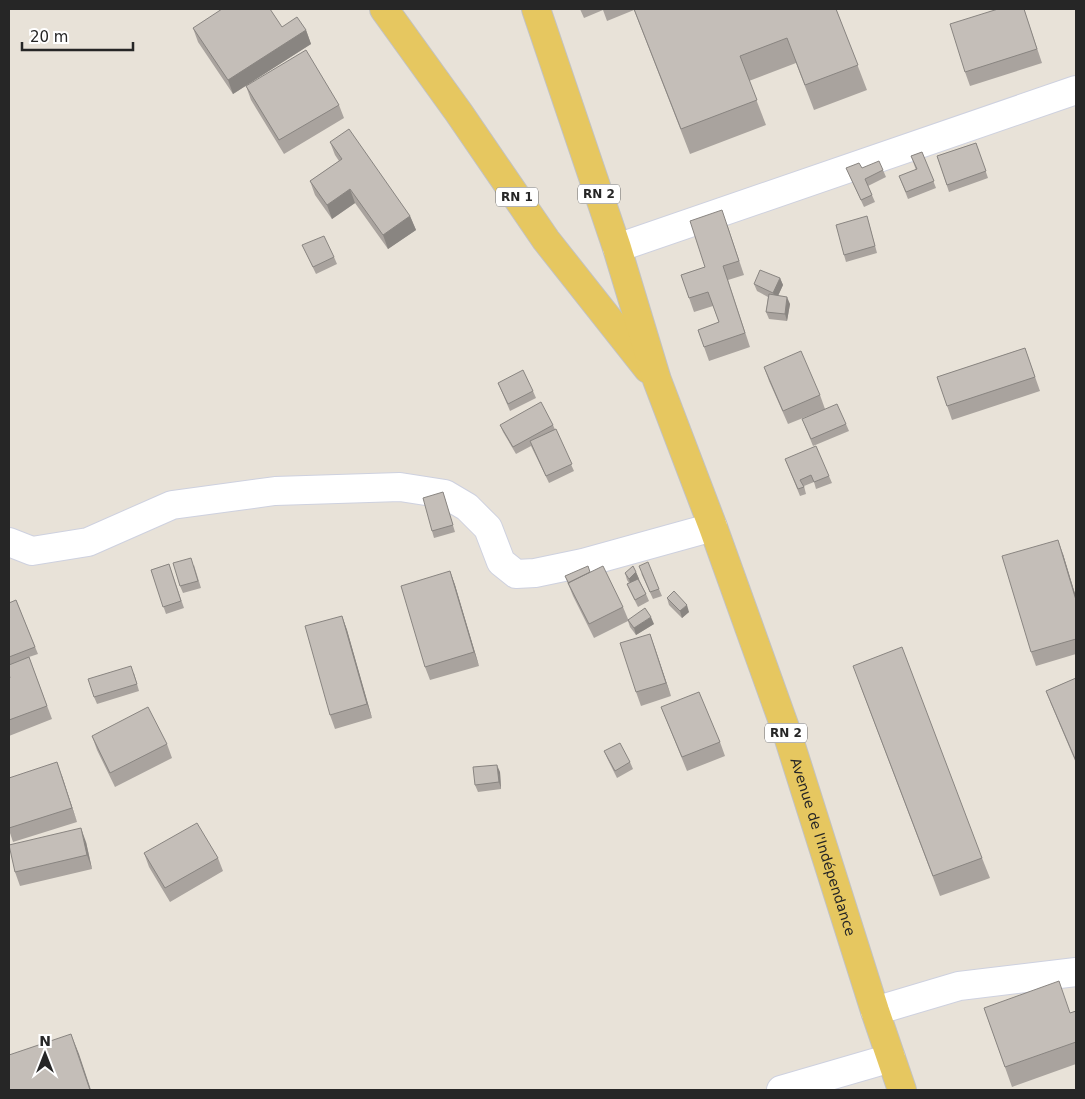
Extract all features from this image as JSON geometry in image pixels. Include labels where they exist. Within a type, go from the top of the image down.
[{"type":"main road","name":"RN 1","points":[[384,9],[459,113],[546,240],[657,380]]},
{"type":"main road","name":"RN 2","points":[[536,9],[617,248],[657,380]]},
{"type":"main road","name":"Avenue de l'Indépendance","points":[[657,380],[713,527],[787,733],[902,1090]]},
{"type":"street","points":[[617,248],[1076,90]]},
{"type":"street","points":[[9,542],[32,550],[88,542],[172,505],[275,491],[400,487],[445,494],[467,507],[488,528],[500,562],[516,574],[535,573],[583,563],[713,527]]},
{"type":"street","points":[[875,1011],[959,986],[1076,972]]},
{"type":"street","points":[[780,1090],[891,1058]]},
{"type":"building","points":[[222,9],[270,9],[282,27],[297,17],[306,30],[228,80],[193,28]]},
{"type":"building","points":[[634,9],[836,9],[858,65],[805,85],[787,38],[740,56],[757,100],[681,129]]},
{"type":"building","points":[[998,9],[1024,9],[1037,49],[965,72],[950,24]]},
{"type":"building","points":[[306,50],[339,105],[279,140],[246,86]]},
{"type":"building","points":[[349,129],[410,216],[383,235],[350,189],[327,205],[310,181],[342,159],[330,142]]},
{"type":"building","points":[[976,143],[986,171],[947,185],[937,156]]},
{"type":"building","points":[[922,152],[934,181],[906,192],[899,176],[917,169],[911,156]]},
{"type":"building","points":[[879,161],[883,170],[865,179],[872,195],[861,200],[846,168],[859,163],[862,168]]},
{"type":"building","points":[[722,210],[739,261],[723,266],[745,333],[704,347],[698,330],[719,322],[708,292],[689,298],[681,275],[705,267],[690,221]]},
{"type":"building","points":[[867,216],[875,246],[844,255],[836,225]]},
{"type":"building","points":[[324,236],[334,257],[313,267],[302,245]]},
{"type":"building","points":[[760,270],[780,278],[773,293],[754,284]]},
{"type":"building","points":[[769,294],[787,297],[785,314],[766,312]]},
{"type":"building","points":[[1025,348],[1035,377],[947,406],[937,377]]},
{"type":"building","points":[[801,351],[820,395],[783,411],[764,367]]},
{"type":"building","points":[[523,370],[533,391],[508,404],[498,383]]},
{"type":"building","points":[[541,402],[553,425],[513,447],[500,425]]},
{"type":"building","points":[[837,404],[846,424],[811,439],[802,419]]},
{"type":"building","points":[[556,429],[572,464],[546,476],[530,441]]},
{"type":"building","points":[[816,446],[829,476],[814,482],[811,475],[800,480],[804,487],[798,489],[785,459]]},
{"type":"building","points":[[443,492],[453,525],[432,531],[423,498]]},
{"type":"building","points":[[1058,540],[1076,600],[1076,639],[1031,652],[1002,556]]},
{"type":"building","points":[[191,558],[198,581],[180,586],[173,563]]},
{"type":"building","points":[[648,562],[659,589],[650,592],[639,566]]},
{"type":"building","points":[[169,564],[181,601],[163,607],[151,570]]},
{"type":"building","points":[[588,566],[590,572],[568,583],[565,576]]},
{"type":"building","points":[[603,566],[623,607],[589,624],[568,583]]},
{"type":"building","points":[[633,566],[636,572],[629,579],[625,573]]},
{"type":"building","points":[[450,571],[474,652],[425,667],[401,586]]},
{"type":"building","points":[[638,579],[646,594],[635,600],[627,584]]},
{"type":"building","points":[[674,591],[687,605],[680,611],[667,598]]},
{"type":"building","points":[[16,600],[35,647],[9,657],[9,603]]},
{"type":"building","points":[[645,608],[651,617],[634,628],[628,620]]},
{"type":"building","points":[[342,616],[367,704],[330,715],[305,626]]},
{"type":"building","points":[[650,634],[666,683],[636,692],[620,643]]},
{"type":"building","points":[[902,647],[982,858],[933,876],[853,666]]},
{"type":"building","points":[[29,657],[47,706],[9,720],[9,665]]},
{"type":"building","points":[[131,666],[137,684],[94,697],[88,679]]},
{"type":"building","points":[[1076,678],[1076,761],[1046,691]]},
{"type":"building","points":[[699,692],[720,742],[682,757],[661,707]]},
{"type":"building","points":[[148,707],[167,744],[110,773],[92,736]]},
{"type":"building","points":[[620,743],[630,762],[615,771],[604,751]]},
{"type":"building","points":[[57,762],[72,808],[9,828],[9,778]]},
{"type":"building","points":[[497,765],[499,782],[475,785],[473,767]]},
{"type":"building","points":[[197,823],[218,858],[165,888],[144,853]]},
{"type":"building","points":[[81,828],[87,855],[15,872],[9,845]]},
{"type":"building","points":[[1059,981],[1070,1013],[1076,1011],[1076,1042],[1005,1067],[984,1008]]},
{"type":"building","points":[[71,1034],[90,1090],[9,1090],[9,1055]]}]
